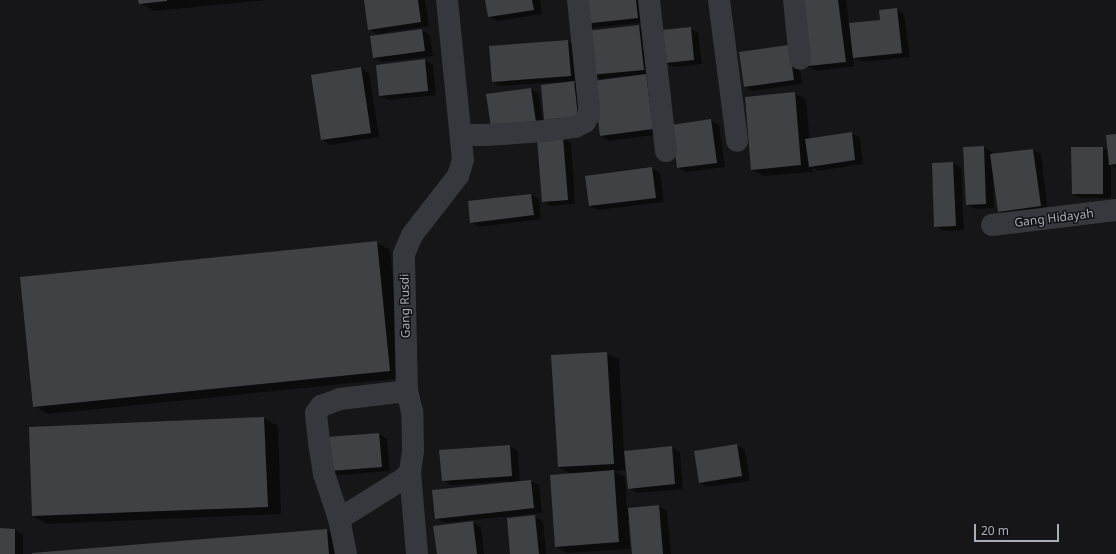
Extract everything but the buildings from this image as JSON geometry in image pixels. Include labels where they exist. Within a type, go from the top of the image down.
[{"type":"street","name":"Gang Rusdi","points":[[417,554],[410,472],[413,451],[412,412],[407,391],[404,254],[412,235],[458,176],[463,160],[447,0]]},
{"type":"street","points":[[461,135],[546,131],[575,127],[585,122],[588,115],[589,106],[578,0]]},
{"type":"street","points":[[649,0],[666,151]]},
{"type":"street","points":[[719,0],[736,141]]},
{"type":"street","points":[[794,0],[800,59]]},
{"type":"street","name":"Gang Hidayah","points":[[992,225],[1116,210]]},
{"type":"street","points":[[346,554],[338,519],[324,474],[316,413],[321,406],[340,399],[407,391]]},
{"type":"street","points":[[338,519],[403,479],[410,472]]}]
